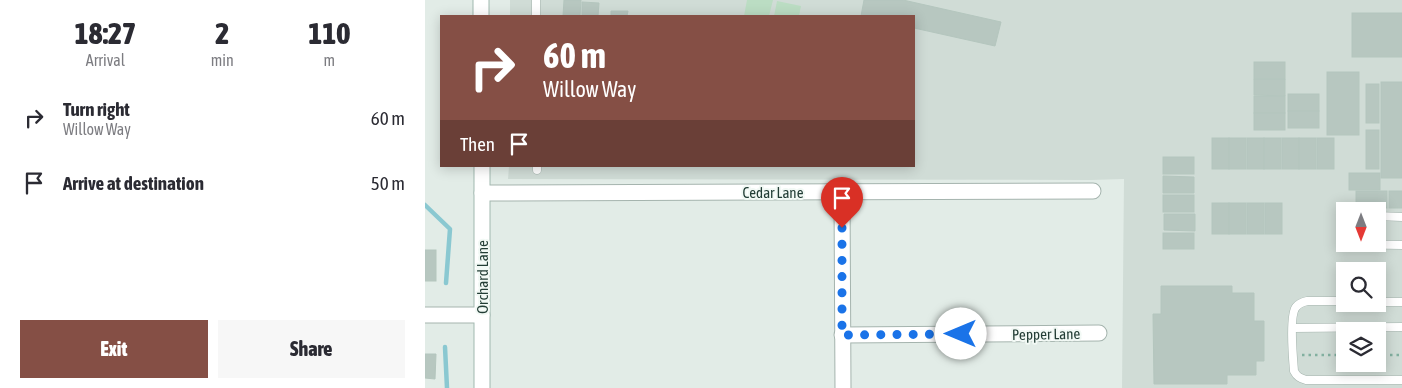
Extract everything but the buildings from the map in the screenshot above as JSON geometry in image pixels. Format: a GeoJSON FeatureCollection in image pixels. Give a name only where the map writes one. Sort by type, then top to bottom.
{"type":"FeatureCollection","features":[{"type":"Feature","properties":{"kind":"street"},"geometry":{"type":"LineString","coordinates":[[481,0],[481,15]]}},
{"type":"Feature","properties":{"kind":"street","name":"Orchard Lane"},"geometry":{"type":"LineString","coordinates":[[482,388],[483,167]]}},
{"type":"Feature","properties":{"kind":"street","name":"Cedar Lane"},"geometry":{"type":"LineString","coordinates":[[483,193],[1093,191]]}},
{"type":"Feature","properties":{"kind":"street"},"geometry":{"type":"LineString","coordinates":[[842,192],[843,388]]}},
{"type":"Feature","properties":{"kind":"street"},"geometry":{"type":"LineString","coordinates":[[425,316],[482,315]]}},
{"type":"Feature","properties":{"kind":"street","name":"Pepper Lane"},"geometry":{"type":"LineString","coordinates":[[842,335],[1099,333]]}},
{"type":"Feature","properties":{"kind":"lane"},"geometry":{"type":"LineString","coordinates":[[536,0],[536,15]]}},
{"type":"Feature","properties":{"kind":"lane"},"geometry":{"type":"LineString","coordinates":[[1386,216],[1402,217]]}},
{"type":"Feature","properties":{"kind":"lane"},"geometry":{"type":"LineString","coordinates":[[1386,245],[1402,245]]}},
{"type":"Feature","properties":{"kind":"lane"},"geometry":{"type":"LineString","coordinates":[[1336,301],[1307,301],[1297,306],[1294,311],[1293,355],[1296,376],[1306,380],[1402,380]]}},
{"type":"Feature","properties":{"kind":"lane"},"geometry":{"type":"LineString","coordinates":[[1386,302],[1402,302]]}},
{"type":"Feature","properties":{"kind":"lane"},"geometry":{"type":"LineString","coordinates":[[1293,328],[1402,327]]}},
{"type":"Feature","properties":{"kind":"path"},"geometry":{"type":"LineString","coordinates":[[1293,355],[1336,355]]}},
{"type":"Feature","properties":{"kind":"path"},"geometry":{"type":"LineString","coordinates":[[1386,355],[1402,355]]}},
{"type":"Feature","properties":{"kind":"shaded area"},"geometry":{"type":"Polygon","coordinates":[[[510,0],[1402,0],[1402,388],[1122,388],[1124,179],[508,179],[509,167],[915,167],[915,15],[510,15],[510,0]]]}},
{"type":"Feature","properties":{"kind":"green space"},"geometry":{"type":"Polygon","coordinates":[[[747,0],[773,0],[769,15],[744,15],[747,0]]]}},
{"type":"Feature","properties":{"kind":"green space"},"geometry":{"type":"Polygon","coordinates":[[[777,1],[801,6],[799,15],[774,15],[777,1]]]}},
{"type":"Feature","properties":{"kind":"waterway"},"geometry":{"type":"LineString","coordinates":[[425,205],[450,229],[446,283]]}},
{"type":"Feature","properties":{"kind":"waterway"},"geometry":{"type":"LineString","coordinates":[[445,347],[447,388]]}},
{"type":"Feature","properties":{"kind":"route"},"geometry":{"type":"LineString","coordinates":[[842,228],[842,335],[961,334]]}}]}
